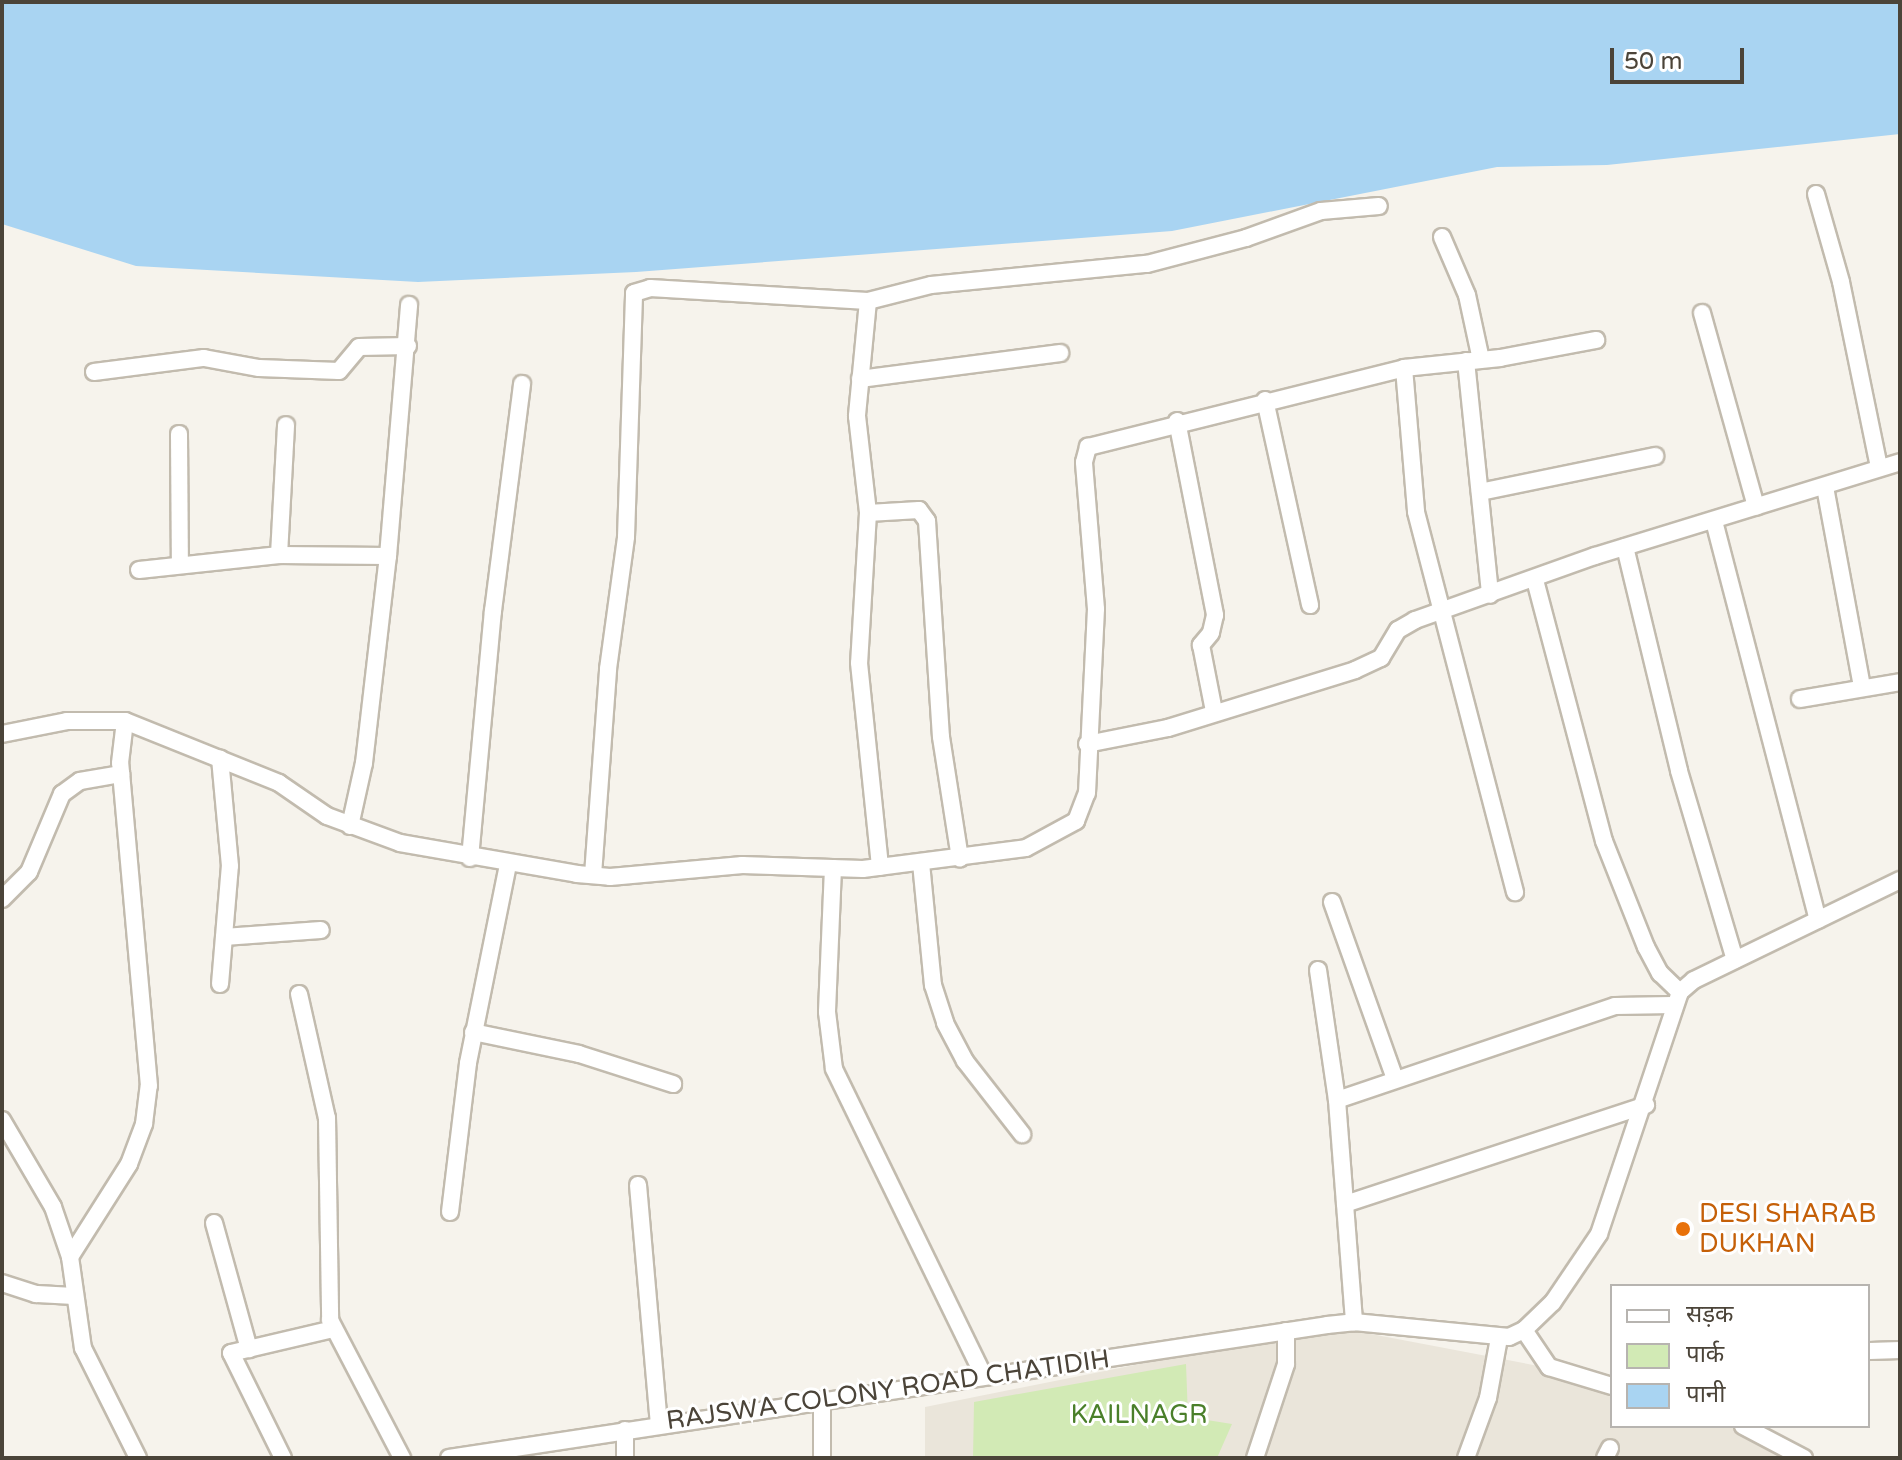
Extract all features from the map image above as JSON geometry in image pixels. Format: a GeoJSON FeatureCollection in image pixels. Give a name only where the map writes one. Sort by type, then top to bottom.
{"type":"FeatureCollection","features":[{"type":"Feature","properties":{"kind":"street"},"geometry":{"type":"LineString","coordinates":[[1816,194],[1841,282],[1879,467]]}},
{"type":"Feature","properties":{"kind":"street"},"geometry":{"type":"LineString","coordinates":[[593,875],[607,681],[626,537],[634,293],[650,288],[868,301],[931,285],[1147,264],[1246,238],[1321,211],[1379,206]]}},
{"type":"Feature","properties":{"kind":"street"},"geometry":{"type":"LineString","coordinates":[[1442,237],[1467,295],[1490,595]]}},
{"type":"Feature","properties":{"kind":"street"},"geometry":{"type":"LineString","coordinates":[[868,301],[857,416],[868,513],[859,663],[880,867]]}},
{"type":"Feature","properties":{"kind":"street"},"geometry":{"type":"LineString","coordinates":[[350,826],[364,763],[388,556],[408,346],[409,305]]}},
{"type":"Feature","properties":{"kind":"street"},"geometry":{"type":"LineString","coordinates":[[1702,313],[1756,507]]}},
{"type":"Feature","properties":{"kind":"street"},"geometry":{"type":"LineString","coordinates":[[2,734],[67,721],[125,721],[279,783],[350,826],[470,858],[593,875],[712,865],[880,867],[1026,848],[1076,821],[1087,793],[1096,609],[1085,453],[1098,442],[1404,368],[1596,340]]}},
{"type":"Feature","properties":{"kind":"street"},"geometry":{"type":"LineString","coordinates":[[94,372],[204,358],[259,368],[339,371],[359,347],[408,346]]}},
{"type":"Feature","properties":{"kind":"street"},"geometry":{"type":"LineString","coordinates":[[860,379],[1060,353]]}},
{"type":"Feature","properties":{"kind":"street"},"geometry":{"type":"LineString","coordinates":[[1404,368],[1416,512],[1515,892]]}},
{"type":"Feature","properties":{"kind":"street"},"geometry":{"type":"LineString","coordinates":[[470,858],[493,611],[522,384]]}},
{"type":"Feature","properties":{"kind":"street"},"geometry":{"type":"LineString","coordinates":[[1265,400],[1310,605]]}},
{"type":"Feature","properties":{"kind":"street"},"geometry":{"type":"LineString","coordinates":[[1177,421],[1215,615],[1211,633],[1201,645],[1214,711]]}},
{"type":"Feature","properties":{"kind":"street"},"geometry":{"type":"LineString","coordinates":[[279,555],[286,425]]}},
{"type":"Feature","properties":{"kind":"street"},"geometry":{"type":"LineString","coordinates":[[179,434],[180,565]]}},
{"type":"Feature","properties":{"kind":"street"},"geometry":{"type":"LineString","coordinates":[[1480,492],[1655,456]]}},
{"type":"Feature","properties":{"kind":"street"},"geometry":{"type":"LineString","coordinates":[[1087,744],[1168,728],[1214,711],[1370,665],[1405,624],[1625,547],[1900,462]]}},
{"type":"Feature","properties":{"kind":"street"},"geometry":{"type":"LineString","coordinates":[[1825,487],[1862,687]]}},
{"type":"Feature","properties":{"kind":"street"},"geometry":{"type":"LineString","coordinates":[[868,513],[919,510],[927,521],[941,737],[960,859]]}},
{"type":"Feature","properties":{"kind":"street"},"geometry":{"type":"LineString","coordinates":[[1714,521],[1818,920]]}},
{"type":"Feature","properties":{"kind":"street"},"geometry":{"type":"LineString","coordinates":[[1625,547],[1679,771],[1735,960]]}},
{"type":"Feature","properties":{"kind":"street"},"geometry":{"type":"LineString","coordinates":[[139,570],[279,555],[388,556]]}},
{"type":"Feature","properties":{"kind":"street"},"geometry":{"type":"LineString","coordinates":[[1535,580],[1604,841],[1646,947],[1677,998]]}},
{"type":"Feature","properties":{"kind":"street"},"geometry":{"type":"LineString","coordinates":[[1800,699],[1900,682]]}},
{"type":"Feature","properties":{"kind":"street"},"geometry":{"type":"LineString","coordinates":[[70,1257],[129,1164],[144,1124],[149,1086],[121,774],[125,721]]}},
{"type":"Feature","properties":{"kind":"street"},"geometry":{"type":"LineString","coordinates":[[220,758],[230,866],[220,984]]}},
{"type":"Feature","properties":{"kind":"street"},"geometry":{"type":"LineString","coordinates":[[2,899],[29,872],[62,794],[80,781],[121,774]]}},
{"type":"Feature","properties":{"kind":"street"},"geometry":{"type":"LineString","coordinates":[[921,863],[933,985],[945,1023],[965,1061],[1022,1134]]}},
{"type":"Feature","properties":{"kind":"street"},"geometry":{"type":"LineString","coordinates":[[450,1212],[473,1032],[508,865]]}},
{"type":"Feature","properties":{"kind":"street"},"geometry":{"type":"LineString","coordinates":[[833,868],[827,1012],[834,1069],[984,1376]]}},
{"type":"Feature","properties":{"kind":"street"},"geometry":{"type":"LineString","coordinates":[[1337,1100],[1615,1006],[1677,998],[1735,960],[1900,880]]}},
{"type":"Feature","properties":{"kind":"street"},"geometry":{"type":"LineString","coordinates":[[1332,902],[1395,1079]]}},
{"type":"Feature","properties":{"kind":"street"},"geometry":{"type":"LineString","coordinates":[[224,937],[321,930]]}},
{"type":"Feature","properties":{"kind":"street"},"geometry":{"type":"LineString","coordinates":[[1318,970],[1337,1100],[1354,1322]]}},
{"type":"Feature","properties":{"kind":"street"},"geometry":{"type":"LineString","coordinates":[[299,994],[327,1118],[326,1274],[333,1329],[402,1458]]}},
{"type":"Feature","properties":{"kind":"street"},"geometry":{"type":"LineString","coordinates":[[1466,1458],[1488,1398],[1499,1338],[1524,1330],[1553,1302],[1599,1234],[1646,1105],[1677,998]]}},
{"type":"Feature","properties":{"kind":"street"},"geometry":{"type":"LineString","coordinates":[[473,1032],[579,1054],[673,1084]]}},
{"type":"Feature","properties":{"kind":"street"},"geometry":{"type":"LineString","coordinates":[[1345,1204],[1646,1105]]}},
{"type":"Feature","properties":{"kind":"street"},"geometry":{"type":"LineString","coordinates":[[2,1120],[53,1207],[70,1257],[83,1348],[138,1458]]}},
{"type":"Feature","properties":{"kind":"street"},"geometry":{"type":"LineString","coordinates":[[638,1185],[659,1424]]}},
{"type":"Feature","properties":{"kind":"street"},"geometry":{"type":"LineString","coordinates":[[214,1223],[249,1349]]}},
{"type":"Feature","properties":{"kind":"street"},"geometry":{"type":"LineString","coordinates":[[2,1283],[36,1294],[75,1296]]}},
{"type":"Feature","properties":{"kind":"street","name":"RAJSWA COLONY ROAD CHATIDIH"},"geometry":{"type":"LineString","coordinates":[[451,1458],[1327,1325],[1354,1322],[1499,1338]]}},
{"type":"Feature","properties":{"kind":"street"},"geometry":{"type":"LineString","coordinates":[[283,1458],[231,1361],[231,1353],[333,1329]]}},
{"type":"Feature","properties":{"kind":"street"},"geometry":{"type":"LineString","coordinates":[[1524,1330],[1549,1367],[1610,1385]]}},
{"type":"Feature","properties":{"kind":"street"},"geometry":{"type":"LineString","coordinates":[[1255,1458],[1286,1364],[1286,1331]]}},
{"type":"Feature","properties":{"kind":"street"},"geometry":{"type":"LineString","coordinates":[[1870,1351],[1900,1350]]}},
{"type":"Feature","properties":{"kind":"street"},"geometry":{"type":"LineString","coordinates":[[822,1400],[822,1458]]}},
{"type":"Feature","properties":{"kind":"street"},"geometry":{"type":"LineString","coordinates":[[1747,1428],[1804,1458]]}},
{"type":"Feature","properties":{"kind":"street"},"geometry":{"type":"LineString","coordinates":[[625,1430],[625,1458]]}},
{"type":"Feature","properties":{"kind":"shaded area"},"geometry":{"type":"Polygon","coordinates":[[[1329,1326],[1610,1380],[1610,1428],[1739,1428],[1817,1458],[925,1458],[925,1407],[1329,1326]]]}},
{"type":"Feature","properties":{"kind":"green space","name":"KAILNAGR"},"geometry":{"type":"Polygon","coordinates":[[[1186,1364],[1188,1417],[1232,1424],[1217,1458],[973,1458],[974,1402],[1186,1364]]]}},
{"type":"Feature","properties":{"kind":"water"},"geometry":{"type":"Polygon","coordinates":[[[2,2],[1900,2],[1900,134],[1607,165],[1497,167],[1172,231],[636,272],[418,282],[136,266],[2,224],[2,2]]]}},
{"type":"Feature","properties":{"kind":"place","name":"DESI SHARAB DUKHAN"},"geometry":{"type":"Point","coordinates":[1683,1229]}}]}
